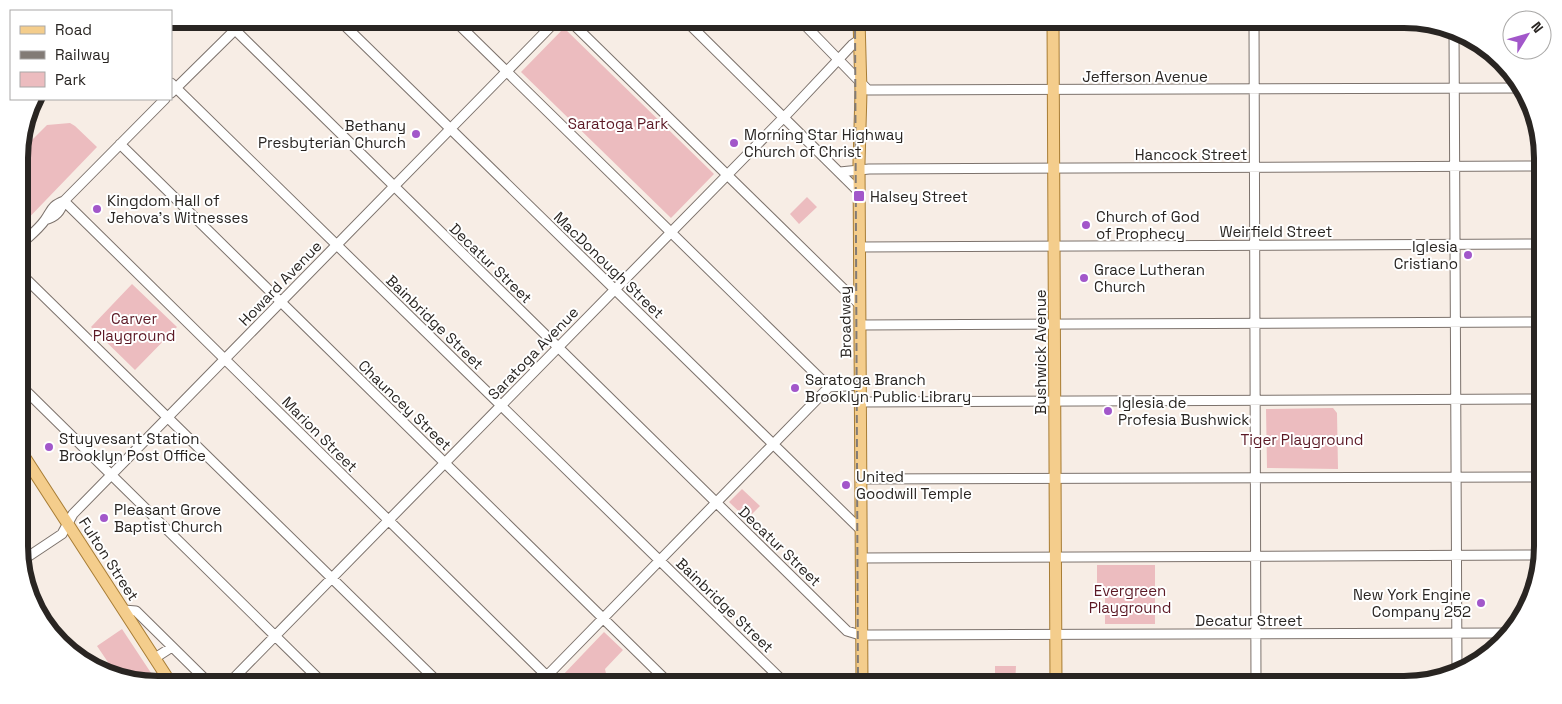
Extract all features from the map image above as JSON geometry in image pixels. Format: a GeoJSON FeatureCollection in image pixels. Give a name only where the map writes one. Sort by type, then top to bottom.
{"type":"FeatureCollection","features":[{"type":"Feature","properties":{"kind":"main road","name":"Broadway"},"geometry":{"type":"LineString","coordinates":[[859,28],[862,676]]}},
{"type":"Feature","properties":{"kind":"main road","name":"Bushwick Avenue"},"geometry":{"type":"LineString","coordinates":[[1053,28],[1056,676]]}},
{"type":"Feature","properties":{"kind":"main road","name":"Fulton Street"},"geometry":{"type":"LineString","coordinates":[[28,462],[166,676]]}},
{"type":"Feature","properties":{"kind":"street","name":"MacDonough Street"},"geometry":{"type":"LineString","coordinates":[[347,28],[861,530]]}},
{"type":"Feature","properties":{"kind":"street"},"geometry":{"type":"LineString","coordinates":[[462,28],[829,387]]}},
{"type":"Feature","properties":{"kind":"street","name":"Howard Avenue"},"geometry":{"type":"LineString","coordinates":[[29,556],[62,534],[73,514],[549,28]]}},
{"type":"Feature","properties":{"kind":"street"},"geometry":{"type":"LineString","coordinates":[[577,28],[860,305]]}},
{"type":"Feature","properties":{"kind":"street"},"geometry":{"type":"LineString","coordinates":[[693,28],[859,192]]}},
{"type":"Feature","properties":{"kind":"street"},"geometry":{"type":"LineString","coordinates":[[807,28],[860,83]]}},
{"type":"Feature","properties":{"kind":"street"},"geometry":{"type":"LineString","coordinates":[[1254,28],[1256,676]]}},
{"type":"Feature","properties":{"kind":"street"},"geometry":{"type":"LineString","coordinates":[[173,88],[235,30]]}},
{"type":"Feature","properties":{"kind":"street","name":"Decatur Street"},"geometry":{"type":"LineString","coordinates":[[235,30],[847,631],[860,635],[1501,633]]}},
{"type":"Feature","properties":{"kind":"street"},"geometry":{"type":"LineString","coordinates":[[1454,37],[1457,666]]}},
{"type":"Feature","properties":{"kind":"street","name":"Saratoga Avenue"},"geometry":{"type":"LineString","coordinates":[[236,676],[859,40]]}},
{"type":"Feature","properties":{"kind":"street","name":"Jefferson Avenue"},"geometry":{"type":"LineString","coordinates":[[860,83],[868,90],[1514,88]]}},
{"type":"Feature","properties":{"kind":"street","name":"Bainbridge Street"},"geometry":{"type":"LineString","coordinates":[[173,88],[337,244],[778,676]]}},
{"type":"Feature","properties":{"kind":"street"},"geometry":{"type":"LineString","coordinates":[[28,237],[45,220],[49,211],[55,205],[64,201],[164,100]]}},
{"type":"Feature","properties":{"kind":"street","name":"Chauncey Street"},"geometry":{"type":"LineString","coordinates":[[120,144],[662,676]]}},
{"type":"Feature","properties":{"kind":"street","name":"Hancock Street"},"geometry":{"type":"LineString","coordinates":[[840,172],[859,170],[1054,168],[1534,166]]}},
{"type":"Feature","properties":{"kind":"street","name":"Marion Street"},"geometry":{"type":"LineString","coordinates":[[64,201],[547,676]]}},
{"type":"Feature","properties":{"kind":"street","name":"Weirfield Street"},"geometry":{"type":"LineString","coordinates":[[860,247],[1534,244]]}},
{"type":"Feature","properties":{"kind":"street"},"geometry":{"type":"LineString","coordinates":[[28,281],[432,676]]}},
{"type":"Feature","properties":{"kind":"street"},"geometry":{"type":"LineString","coordinates":[[860,325],[1534,322]]}},
{"type":"Feature","properties":{"kind":"street"},"geometry":{"type":"LineString","coordinates":[[547,676],[717,504],[829,387],[861,386]]}},
{"type":"Feature","properties":{"kind":"street"},"geometry":{"type":"LineString","coordinates":[[28,393],[316,676]]}},
{"type":"Feature","properties":{"kind":"street"},"geometry":{"type":"LineString","coordinates":[[861,402],[1534,399]]}},
{"type":"Feature","properties":{"kind":"street"},"geometry":{"type":"LineString","coordinates":[[861,479],[1534,477]]}},
{"type":"Feature","properties":{"kind":"street"},"geometry":{"type":"LineString","coordinates":[[861,558],[1534,555]]}},
{"type":"Feature","properties":{"kind":"street"},"geometry":{"type":"LineString","coordinates":[[124,610],[136,611],[202,676]]}},
{"type":"Feature","properties":{"kind":"street"},"geometry":{"type":"LineString","coordinates":[[155,658],[172,647]]}},
{"type":"Feature","properties":{"kind":"green space","name":"Saratoga Park"},"geometry":{"type":"Polygon","coordinates":[[[564,28],[714,174],[671,218],[521,72],[564,28]]]}},
{"type":"Feature","properties":{"kind":"green space"},"geometry":{"type":"Polygon","coordinates":[[[70,123],[97,147],[28,219],[29,143],[47,125],[70,123]]]}},
{"type":"Feature","properties":{"kind":"green space"},"geometry":{"type":"Polygon","coordinates":[[[807,197],[817,207],[799,224],[790,214],[807,197]]]}},
{"type":"Feature","properties":{"kind":"green space","name":"Carver Playground"},"geometry":{"type":"Polygon","coordinates":[[[132,284],[177,327],[135,370],[91,327],[132,284]]]}},
{"type":"Feature","properties":{"kind":"green space","name":"Tiger Playground"},"geometry":{"type":"Polygon","coordinates":[[[1333,408],[1337,413],[1338,469],[1267,468],[1266,409],[1333,408]]]}},
{"type":"Feature","properties":{"kind":"green space"},"geometry":{"type":"Polygon","coordinates":[[[742,489],[760,506],[747,519],[729,502],[742,489]]]}},
{"type":"Feature","properties":{"kind":"green space","name":"Evergreen Playground"},"geometry":{"type":"Polygon","coordinates":[[[1097,565],[1155,565],[1155,624],[1105,624],[1105,595],[1097,595],[1097,565]]]}},
{"type":"Feature","properties":{"kind":"green space"},"geometry":{"type":"Polygon","coordinates":[[[122,629],[153,676],[132,674],[112,668],[97,646],[122,629]]]}},
{"type":"Feature","properties":{"kind":"green space"},"geometry":{"type":"Polygon","coordinates":[[[604,632],[623,650],[605,669],[607,676],[562,676],[604,632]]]}},
{"type":"Feature","properties":{"kind":"green space"},"geometry":{"type":"Polygon","coordinates":[[[995,666],[1016,666],[1015,676],[995,676],[995,666]]]}},
{"type":"Feature","properties":{"kind":"railway"},"geometry":{"type":"LineString","coordinates":[[855,28],[858,676]]}},
{"type":"Feature","properties":{"kind":"place","name":"Bethany Presbyterian Church"},"geometry":{"type":"Point","coordinates":[416,134]}},
{"type":"Feature","properties":{"kind":"place","name":"Morning Star Highway Church of Christ"},"geometry":{"type":"Point","coordinates":[734,143]}},
{"type":"Feature","properties":{"kind":"place","name":"Halsey Street"},"geometry":{"type":"Point","coordinates":[859,196]}},
{"type":"Feature","properties":{"kind":"place","name":"Kingdom Hall of Jehova's Witnesses"},"geometry":{"type":"Point","coordinates":[97,209]}},
{"type":"Feature","properties":{"kind":"place","name":"Church of God of Prophecy"},"geometry":{"type":"Point","coordinates":[1086,225]}},
{"type":"Feature","properties":{"kind":"place","name":"Iglesia Cristiano"},"geometry":{"type":"Point","coordinates":[1468,255]}},
{"type":"Feature","properties":{"kind":"place","name":"Grace Lutheran Church"},"geometry":{"type":"Point","coordinates":[1084,278]}},
{"type":"Feature","properties":{"kind":"place","name":"Saratoga Branch Brooklyn Public Library"},"geometry":{"type":"Point","coordinates":[795,388]}},
{"type":"Feature","properties":{"kind":"place","name":"Iglesia de Profesia Bushwick"},"geometry":{"type":"Point","coordinates":[1108,411]}},
{"type":"Feature","properties":{"kind":"place","name":"Stuyvesant Station Brooklyn Post Office"},"geometry":{"type":"Point","coordinates":[49,447]}},
{"type":"Feature","properties":{"kind":"place","name":"United Goodwill Temple"},"geometry":{"type":"Point","coordinates":[846,485]}},
{"type":"Feature","properties":{"kind":"place","name":"Pleasant Grove Baptist Church"},"geometry":{"type":"Point","coordinates":[104,518]}},
{"type":"Feature","properties":{"kind":"place","name":"New York Engine Company 252"},"geometry":{"type":"Point","coordinates":[1481,603]}}]}
